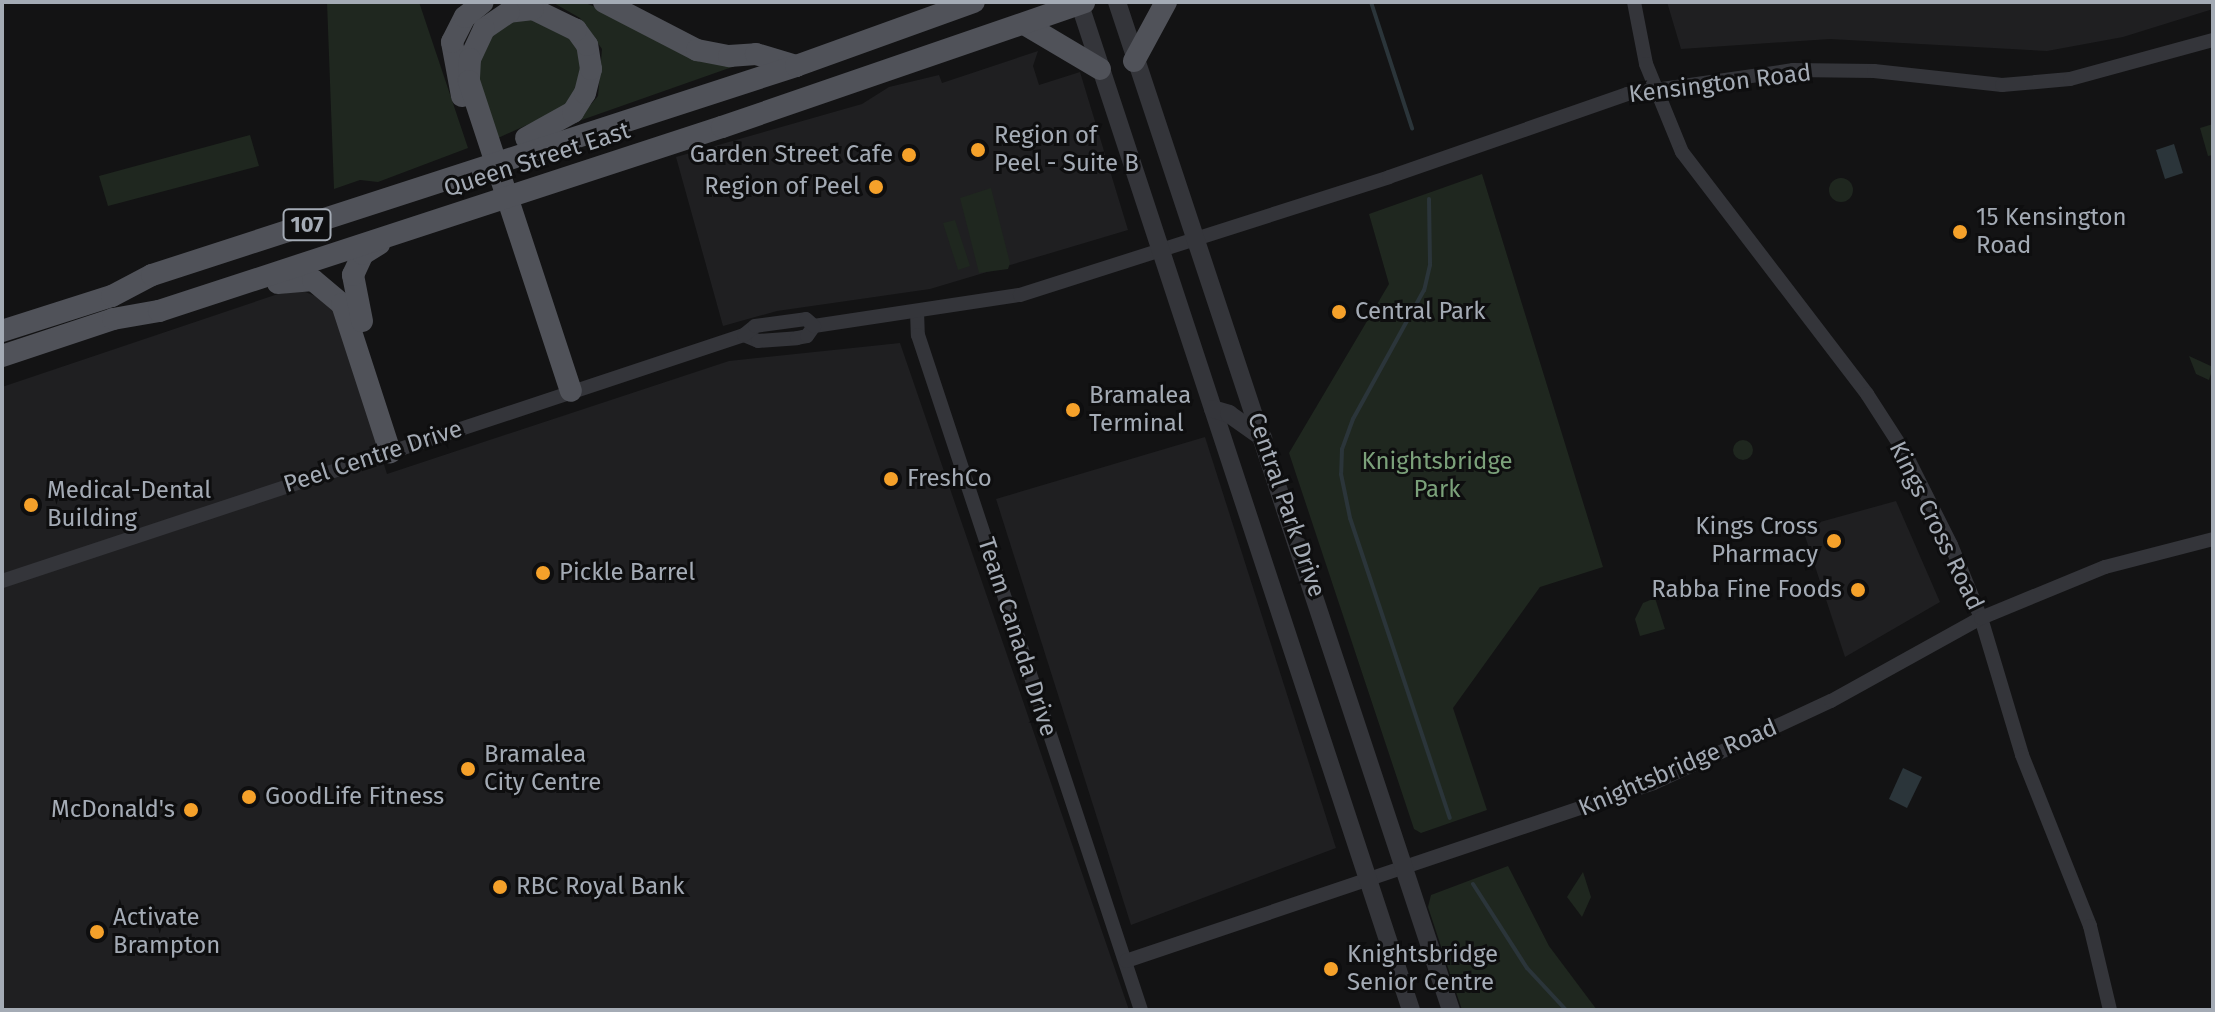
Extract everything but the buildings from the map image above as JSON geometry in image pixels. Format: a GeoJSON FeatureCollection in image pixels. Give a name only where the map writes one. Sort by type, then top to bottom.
{"type":"FeatureCollection","features":[{"type":"Feature","properties":{"kind":"main road"},"geometry":{"type":"LineString","coordinates":[[483,2],[465,17],[452,42],[454,70],[565,393]]}},
{"type":"Feature","properties":{"kind":"main road"},"geometry":{"type":"LineString","coordinates":[[604,2],[697,50],[729,56],[756,54],[796,66]]}},
{"type":"Feature","properties":{"kind":"main road","name":"Queen Street East"},"geometry":{"type":"LineString","coordinates":[[2,331],[112,296],[152,275],[796,66],[974,2]]}},
{"type":"Feature","properties":{"kind":"main road"},"geometry":{"type":"LineString","coordinates":[[1134,61],[1166,2]]}},
{"type":"Feature","properties":{"kind":"main road","name":"Queen Street East"},"geometry":{"type":"LineString","coordinates":[[2,356],[113,319],[159,311],[1026,25],[1081,3]]}},
{"type":"Feature","properties":{"kind":"main road"},"geometry":{"type":"LineString","coordinates":[[516,155],[525,139],[573,112],[585,93],[591,69],[587,45],[576,30],[533,9],[509,12],[484,29],[470,59],[469,81],[565,393]]}},
{"type":"Feature","properties":{"kind":"main road"},"geometry":{"type":"LineString","coordinates":[[1026,25],[1100,69]]}},
{"type":"Feature","properties":{"kind":"main road"},"geometry":{"type":"LineString","coordinates":[[397,450],[356,306],[353,275],[372,246],[438,219]]}},
{"type":"Feature","properties":{"kind":"main road"},"geometry":{"type":"LineString","coordinates":[[159,311],[186,314],[296,278],[326,287],[342,304],[397,450]]}},
{"type":"Feature","properties":{"kind":"street","name":"Central Park Drive"},"geometry":{"type":"LineString","coordinates":[[1117,2],[1134,61],[1197,239],[1451,1010]]}},
{"type":"Feature","properties":{"kind":"street","name":"Kings Cross Road"},"geometry":{"type":"LineString","coordinates":[[1634,2],[1654,88],[1682,152],[1702,184],[1805,308],[1905,453],[1981,618],[2022,755],[2090,926],[2110,1010]]}},
{"type":"Feature","properties":{"kind":"street","name":"Central Park Drive"},"geometry":{"type":"LineString","coordinates":[[1081,3],[1100,69],[1372,880],[1411,1010]]}},
{"type":"Feature","properties":{"kind":"street","name":"Kensington Road"},"geometry":{"type":"LineString","coordinates":[[1162,250],[1654,88],[1793,70],[1874,71],[2002,85],[2061,80],[2213,40]]}},
{"type":"Feature","properties":{"kind":"street","name":"Peel Centre Drive"},"geometry":{"type":"LineString","coordinates":[[2,581],[744,335],[755,326],[806,319],[814,326],[1020,295],[1162,250]]}},
{"type":"Feature","properties":{"kind":"street","name":"Team Canada Drive"},"geometry":{"type":"LineString","coordinates":[[917,311],[918,335],[1126,961]]}},
{"type":"Feature","properties":{"kind":"street"},"geometry":{"type":"LineString","coordinates":[[1213,409],[1229,414],[1263,438]]}},
{"type":"Feature","properties":{"kind":"street","name":"Knightsbridge Road"},"geometry":{"type":"LineString","coordinates":[[1126,961],[1654,783],[1831,701],[1981,618],[2105,567],[2213,539]]}},
{"type":"Feature","properties":{"kind":"street"},"geometry":{"type":"LineString","coordinates":[[1126,961],[1141,1010]]}},
{"type":"Feature","properties":{"kind":"shaded area"},"geometry":{"type":"Polygon","coordinates":[[[1667,2],[2213,2],[2213,9],[2123,37],[2047,51],[1830,39],[1681,49],[1667,2]]]}},
{"type":"Feature","properties":{"kind":"shaded area"},"geometry":{"type":"Polygon","coordinates":[[[1038,51],[1033,66],[1039,85],[1080,72],[1128,230],[930,289],[777,311],[723,326],[676,157],[862,104],[889,87],[939,75],[942,83],[1038,51]]]}},
{"type":"Feature","properties":{"kind":"shaded area"},"geometry":{"type":"Polygon","coordinates":[[[2174,144],[2183,173],[2165,179],[2156,150],[2174,144]]]}},
{"type":"Feature","properties":{"kind":"shaded area"},"geometry":{"type":"Polygon","coordinates":[[[303,291],[332,303],[387,474],[729,361],[900,343],[1129,1010],[2,1010],[2,387],[278,294],[303,291]]]}},
{"type":"Feature","properties":{"kind":"shaded area"},"geometry":{"type":"Polygon","coordinates":[[[1205,437],[1336,848],[1131,925],[996,499],[1205,437]]]}},
{"type":"Feature","properties":{"kind":"shaded area"},"geometry":{"type":"Polygon","coordinates":[[[1896,501],[1940,602],[1845,657],[1802,527],[1896,501]]]}},
{"type":"Feature","properties":{"kind":"shaded area"},"geometry":{"type":"Polygon","coordinates":[[[1903,768],[1922,777],[1907,808],[1889,799],[1903,768]]]}},
{"type":"Feature","properties":{"kind":"green space"},"geometry":{"type":"Polygon","coordinates":[[[327,2],[419,2],[468,148],[378,182],[360,180],[334,189],[327,2]]]}},
{"type":"Feature","properties":{"kind":"green space"},"geometry":{"type":"Polygon","coordinates":[[[552,2],[583,2],[735,66],[576,122],[598,96],[602,49],[580,18],[552,2]]]}},
{"type":"Feature","properties":{"kind":"green space"},"geometry":{"type":"Polygon","coordinates":[[[524,15],[570,31],[583,55],[583,80],[569,106],[498,138],[477,74],[480,48],[498,24],[524,15]]]}},
{"type":"Feature","properties":{"kind":"green space"},"geometry":{"type":"Polygon","coordinates":[[[2213,124],[2213,155],[2208,156],[2200,128],[2213,124]]]}},
{"type":"Feature","properties":{"kind":"green space"},"geometry":{"type":"Polygon","coordinates":[[[250,135],[259,166],[108,206],[99,176],[250,135]]]}},
{"type":"Feature","properties":{"kind":"green space","name":"Knightsbridge Park"},"geometry":{"type":"Polygon","coordinates":[[[1482,174],[1603,567],[1540,587],[1453,708],[1487,810],[1421,833],[1414,829],[1289,453],[1389,284],[1369,214],[1482,174]]]}},
{"type":"Feature","properties":{"kind":"green space"},"geometry":{"type":"Polygon","coordinates":[[[1841,178],[1850,181],[1853,190],[1850,199],[1841,202],[1832,199],[1829,190],[1832,181],[1841,178]]]}},
{"type":"Feature","properties":{"kind":"green space"},"geometry":{"type":"Polygon","coordinates":[[[991,188],[1010,263],[1008,269],[979,273],[960,198],[991,188]]]}},
{"type":"Feature","properties":{"kind":"green space"},"geometry":{"type":"Polygon","coordinates":[[[955,220],[970,266],[958,270],[943,223],[955,220]]]}},
{"type":"Feature","properties":{"kind":"green space"},"geometry":{"type":"Polygon","coordinates":[[[2189,356],[2213,367],[2209,380],[2196,374],[2189,356]]]}},
{"type":"Feature","properties":{"kind":"green space"},"geometry":{"type":"Polygon","coordinates":[[[1739,440],[1747,440],[1753,450],[1747,460],[1739,460],[1733,454],[1733,446],[1739,440]]]}},
{"type":"Feature","properties":{"kind":"green space"},"geometry":{"type":"Polygon","coordinates":[[[1655,598],[1665,629],[1640,636],[1635,619],[1643,603],[1655,598]]]}},
{"type":"Feature","properties":{"kind":"green space"},"geometry":{"type":"Polygon","coordinates":[[[1508,866],[1549,946],[1597,1010],[1462,1010],[1428,907],[1431,895],[1508,866]]]}},
{"type":"Feature","properties":{"kind":"green space"},"geometry":{"type":"Polygon","coordinates":[[[1583,872],[1591,897],[1582,917],[1567,897],[1583,872]]]}},
{"type":"Feature","properties":{"kind":"waterway"},"geometry":{"type":"LineString","coordinates":[[1371,2],[1412,128]]}},
{"type":"Feature","properties":{"kind":"waterway"},"geometry":{"type":"LineString","coordinates":[[1429,199],[1430,265],[1424,290],[1353,419],[1342,449],[1341,474],[1350,518],[1450,818]]}},
{"type":"Feature","properties":{"kind":"waterway"},"geometry":{"type":"LineString","coordinates":[[1473,884],[1527,968],[1566,1010]]}},
{"type":"Feature","properties":{"kind":"place","name":"Region of Peel - Suite B"},"geometry":{"type":"Point","coordinates":[978,150]}},
{"type":"Feature","properties":{"kind":"place","name":"Garden Street Cafe"},"geometry":{"type":"Point","coordinates":[909,155]}},
{"type":"Feature","properties":{"kind":"place","name":"Region of Peel"},"geometry":{"type":"Point","coordinates":[876,187]}},
{"type":"Feature","properties":{"kind":"place","name":"15 Kensington Road"},"geometry":{"type":"Point","coordinates":[1960,232]}},
{"type":"Feature","properties":{"kind":"place","name":"Central Park"},"geometry":{"type":"Point","coordinates":[1339,312]}},
{"type":"Feature","properties":{"kind":"place","name":"Bramalea Terminal"},"geometry":{"type":"Point","coordinates":[1073,410]}},
{"type":"Feature","properties":{"kind":"place","name":"FreshCo"},"geometry":{"type":"Point","coordinates":[891,479]}},
{"type":"Feature","properties":{"kind":"place","name":"Medical-Dental Building"},"geometry":{"type":"Point","coordinates":[31,505]}},
{"type":"Feature","properties":{"kind":"place","name":"Kings Cross Pharmacy"},"geometry":{"type":"Point","coordinates":[1834,541]}},
{"type":"Feature","properties":{"kind":"place","name":"Pickle Barrel"},"geometry":{"type":"Point","coordinates":[543,573]}},
{"type":"Feature","properties":{"kind":"place","name":"Rabba Fine Foods"},"geometry":{"type":"Point","coordinates":[1858,590]}},
{"type":"Feature","properties":{"kind":"place","name":"Bramalea City Centre"},"geometry":{"type":"Point","coordinates":[468,769]}},
{"type":"Feature","properties":{"kind":"place","name":"GoodLife Fitness"},"geometry":{"type":"Point","coordinates":[249,797]}},
{"type":"Feature","properties":{"kind":"place","name":"McDonald's"},"geometry":{"type":"Point","coordinates":[191,810]}},
{"type":"Feature","properties":{"kind":"place","name":"RBC Royal Bank"},"geometry":{"type":"Point","coordinates":[500,887]}},
{"type":"Feature","properties":{"kind":"place","name":"Activate Brampton"},"geometry":{"type":"Point","coordinates":[97,932]}},
{"type":"Feature","properties":{"kind":"place","name":"Knightsbridge Senior Centre"},"geometry":{"type":"Point","coordinates":[1331,969]}}]}
